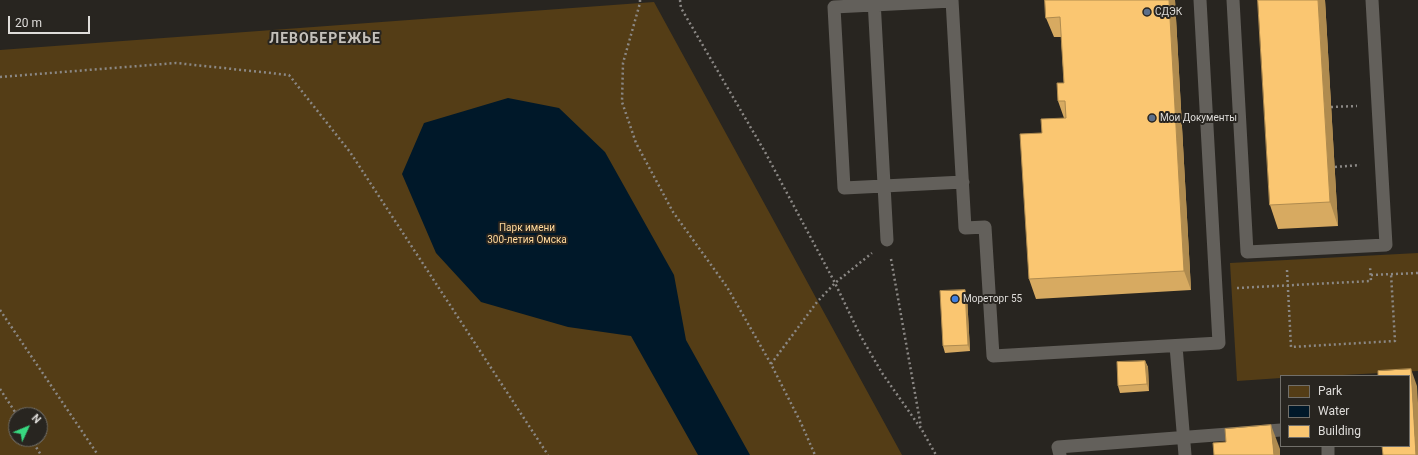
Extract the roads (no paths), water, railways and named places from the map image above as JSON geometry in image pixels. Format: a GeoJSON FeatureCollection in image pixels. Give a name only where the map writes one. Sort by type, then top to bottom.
{"type":"FeatureCollection","features":[{"type":"Feature","properties":{"kind":"lane"},"geometry":{"type":"LineString","coordinates":[[963,182],[844,188],[834,7],[874,3],[952,0],[963,182],[965,228],[986,227],[993,356],[1219,343],[1200,0]]}},
{"type":"Feature","properties":{"kind":"lane"},"geometry":{"type":"LineString","coordinates":[[1233,0],[1247,252],[1386,244],[1372,0]]}},
{"type":"Feature","properties":{"kind":"lane"},"geometry":{"type":"LineString","coordinates":[[874,3],[887,240]]}},
{"type":"Feature","properties":{"kind":"lane"},"geometry":{"type":"LineString","coordinates":[[1176,346],[1185,455]]}},
{"type":"Feature","properties":{"kind":"lane"},"geometry":{"type":"LineString","coordinates":[[1060,455],[1058,446],[1280,430]]}},
{"type":"Feature","properties":{"kind":"water"},"geometry":{"type":"Polygon","coordinates":[[[508,98],[559,108],[605,152],[674,275],[686,340],[750,455],[698,455],[631,336],[568,327],[481,302],[436,253],[402,174],[424,123],[508,98]]]}},
{"type":"Feature","properties":{"kind":"place","name":"СДЭК"},"geometry":{"type":"Point","coordinates":[1147,12]}},
{"type":"Feature","properties":{"kind":"place","name":"Мои Документы"},"geometry":{"type":"Point","coordinates":[1152,118]}},
{"type":"Feature","properties":{"kind":"place","name":"Мореторг 55"},"geometry":{"type":"Point","coordinates":[955,299]}},
{"type":"Feature","properties":{"kind":"district","name":"ЛЕВОБЕРЕЖЬЕ"},"geometry":{"type":"Point","coordinates":[325,39]}},
{"type":"Feature","properties":{"kind":"park label","name":"Парк имени 300-летия Омска"},"geometry":{"type":"Point","coordinates":[527,234]}}]}
